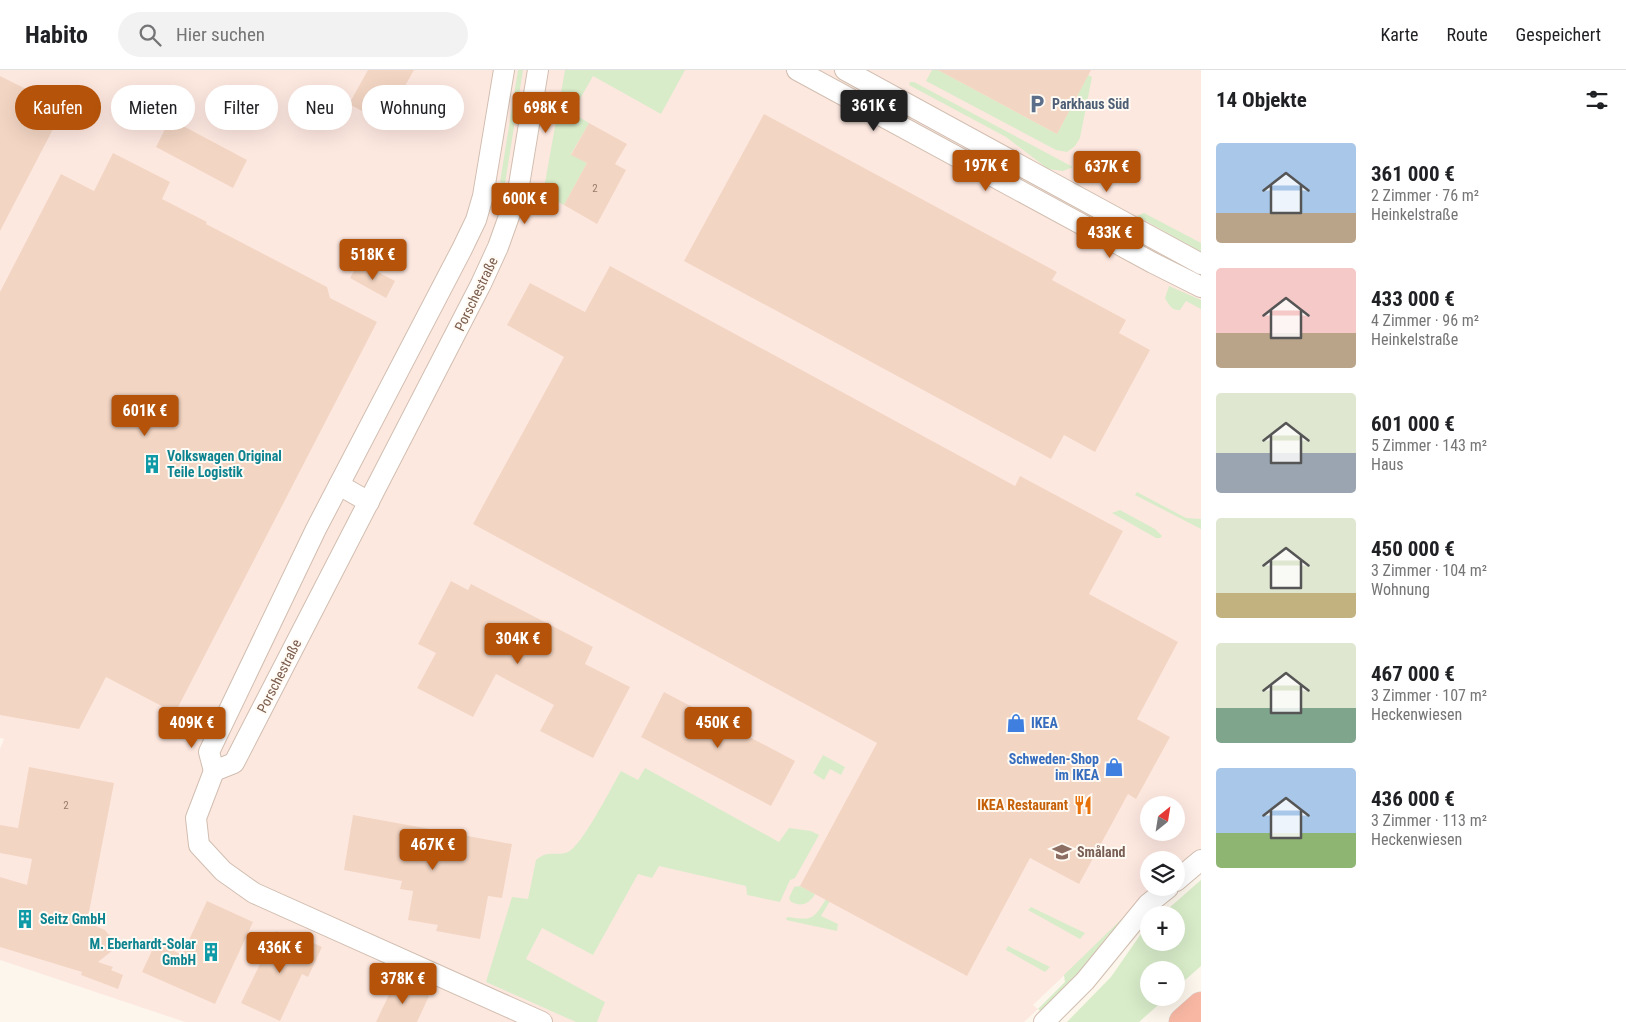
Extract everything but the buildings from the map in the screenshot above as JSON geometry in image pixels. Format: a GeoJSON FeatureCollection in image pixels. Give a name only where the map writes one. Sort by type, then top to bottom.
{"type":"FeatureCollection","features":[{"type":"Feature","properties":{"kind":"highway"},"geometry":{"type":"LineString","coordinates":[[1183,1022],[1201,1006]]}},
{"type":"Feature","properties":{"kind":"street"},"geometry":{"type":"LineString","coordinates":[[504,70],[483,196],[476,220],[316,528],[209,752],[214,771],[196,818],[199,845],[223,871],[254,894],[542,1022]]}},
{"type":"Feature","properties":{"kind":"street","name":"Porschestraße"},"geometry":{"type":"LineString","coordinates":[[214,771],[234,763],[481,284],[498,247],[518,191],[538,70]]}},
{"type":"Feature","properties":{"kind":"street"},"geometry":{"type":"LineString","coordinates":[[797,70],[1166,270],[1201,287]]}},
{"type":"Feature","properties":{"kind":"street"},"geometry":{"type":"LineString","coordinates":[[845,70],[1201,264]]}},
{"type":"Feature","properties":{"kind":"street"},"geometry":{"type":"LineString","coordinates":[[1166,270],[1177,252]]}},
{"type":"Feature","properties":{"kind":"street"},"geometry":{"type":"LineString","coordinates":[[338,485],[369,502]]}},
{"type":"Feature","properties":{"kind":"street"},"geometry":{"type":"LineString","coordinates":[[1185,873],[1201,860]]}},
{"type":"Feature","properties":{"kind":"street"},"geometry":{"type":"LineString","coordinates":[[1044,1022],[1085,981],[1146,901],[1154,896]]}},
{"type":"Feature","properties":{"kind":"shaded area"},"geometry":{"type":"Polygon","coordinates":[[[0,70],[1201,70],[1201,849],[1185,862],[1185,851],[1140,851],[1140,896],[1148,896],[1033,1005],[1038,1009],[1024,1022],[185,1022],[0,960],[0,749],[4,739],[0,738],[0,70]]]}},
{"type":"Feature","properties":{"kind":"green space"},"geometry":{"type":"Polygon","coordinates":[[[518,70],[523,70],[505,184],[500,182],[518,70]]]}},
{"type":"Feature","properties":{"kind":"green space"},"geometry":{"type":"Polygon","coordinates":[[[565,70],[685,70],[661,114],[593,76],[572,113],[589,123],[571,154],[587,163],[564,205],[543,194],[565,70]]]}},
{"type":"Feature","properties":{"kind":"green space"},"geometry":{"type":"Polygon","coordinates":[[[932,70],[938,70],[1057,134],[1088,75],[1092,77],[1080,138],[1075,146],[1067,152],[1056,150],[926,81],[932,70]]]}},
{"type":"Feature","properties":{"kind":"green space"},"geometry":{"type":"Polygon","coordinates":[[[910,82],[914,82],[1073,167],[1063,171],[1048,169],[1006,137],[909,85],[910,82]]]}},
{"type":"Feature","properties":{"kind":"green space"},"geometry":{"type":"Polygon","coordinates":[[[1144,213],[1201,243],[1201,252],[1137,216],[1144,213]]]}},
{"type":"Feature","properties":{"kind":"green space"},"geometry":{"type":"Polygon","coordinates":[[[1169,286],[1201,300],[1201,309],[1186,301],[1180,310],[1173,308],[1165,298],[1169,286]]]}},
{"type":"Feature","properties":{"kind":"green space"},"geometry":{"type":"Polygon","coordinates":[[[1137,492],[1186,518],[1201,519],[1201,529],[1135,495],[1137,492]]]}},
{"type":"Feature","properties":{"kind":"green space"},"geometry":{"type":"Polygon","coordinates":[[[1120,510],[1155,529],[1162,536],[1156,538],[1112,513],[1120,510]]]}},
{"type":"Feature","properties":{"kind":"green space"},"geometry":{"type":"Polygon","coordinates":[[[823,755],[845,767],[841,775],[830,769],[824,780],[813,773],[823,755]]]}},
{"type":"Feature","properties":{"kind":"green space"},"geometry":{"type":"Polygon","coordinates":[[[645,768],[779,842],[789,828],[811,831],[819,835],[795,878],[790,880],[780,902],[747,895],[746,886],[659,866],[652,878],[638,874],[593,955],[542,928],[526,959],[605,1002],[597,1022],[576,1022],[486,982],[512,897],[528,899],[536,860],[548,854],[568,852],[574,847],[589,828],[621,771],[638,780],[645,768]]]}},
{"type":"Feature","properties":{"kind":"green space"},"geometry":{"type":"Polygon","coordinates":[[[1201,880],[1201,966],[1185,980],[1185,961],[1140,961],[1140,1006],[1157,1006],[1139,1022],[1067,1022],[1111,977],[1140,935],[1140,951],[1185,951],[1185,906],[1171,906],[1185,896],[1201,880]]]}},
{"type":"Feature","properties":{"kind":"green space"},"geometry":{"type":"Polygon","coordinates":[[[800,886],[815,894],[808,902],[795,904],[789,898],[794,887],[800,886]]]}},
{"type":"Feature","properties":{"kind":"green space"},"geometry":{"type":"Polygon","coordinates":[[[826,899],[830,901],[821,916],[838,924],[837,931],[786,920],[787,917],[801,919],[811,917],[818,912],[826,899]]]}},
{"type":"Feature","properties":{"kind":"green space"},"geometry":{"type":"Polygon","coordinates":[[[1137,904],[1045,1014],[1038,1009],[1065,982],[1064,975],[1137,904]]]}},
{"type":"Feature","properties":{"kind":"green space"},"geometry":{"type":"Polygon","coordinates":[[[1031,907],[1085,933],[1080,939],[1028,910],[1031,907]]]}},
{"type":"Feature","properties":{"kind":"green space"},"geometry":{"type":"Polygon","coordinates":[[[1008,946],[1050,967],[1045,972],[1006,950],[1008,946]]]}},
{"type":"Feature","properties":{"kind":"place","name":"Parkhaus Süd"},"geometry":{"type":"Point","coordinates":[1037,104]}},
{"type":"Feature","properties":{"kind":"place","name":"Volkswagen Original Teile Logistik"},"geometry":{"type":"Point","coordinates":[152,464]}},
{"type":"Feature","properties":{"kind":"place","name":"IKEA"},"geometry":{"type":"Point","coordinates":[1016,723]}},
{"type":"Feature","properties":{"kind":"place","name":"Schweden-Shop im IKEA"},"geometry":{"type":"Point","coordinates":[1114,767]}},
{"type":"Feature","properties":{"kind":"place","name":"IKEA Restaurant"},"geometry":{"type":"Point","coordinates":[1083,805]}},
{"type":"Feature","properties":{"kind":"place","name":"Småland"},"geometry":{"type":"Point","coordinates":[1062,852]}},
{"type":"Feature","properties":{"kind":"place","name":"Seitz GmbH"},"geometry":{"type":"Point","coordinates":[25,919]}},
{"type":"Feature","properties":{"kind":"place","name":"M. Eberhardt-Solar GmbH"},"geometry":{"type":"Point","coordinates":[211,952]}}]}
